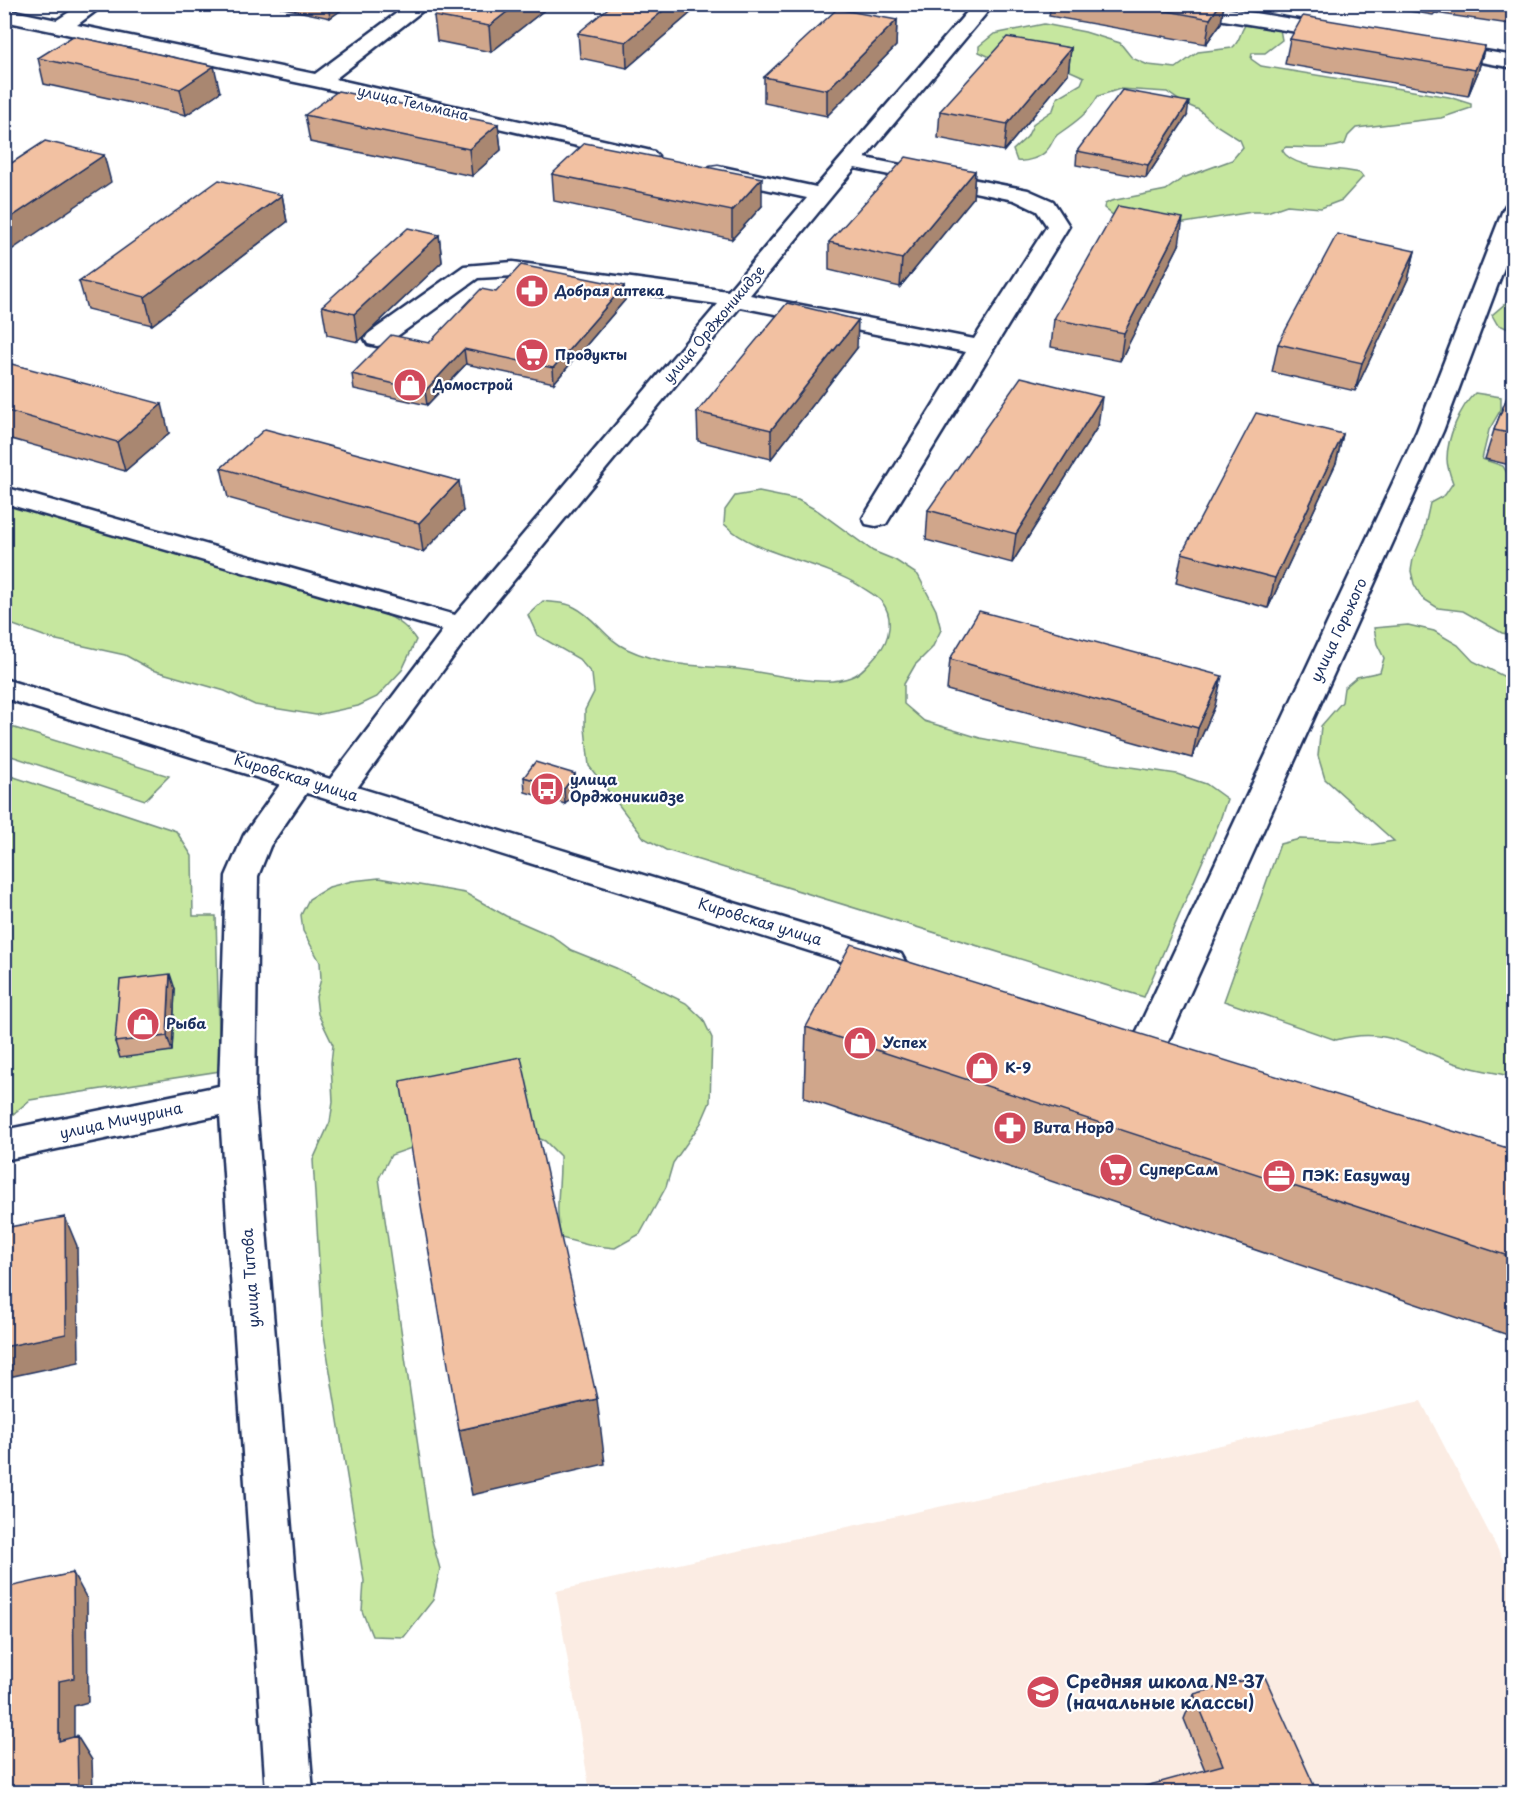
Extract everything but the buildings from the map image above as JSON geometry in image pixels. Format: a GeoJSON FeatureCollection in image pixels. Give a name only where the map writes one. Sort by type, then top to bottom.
{"type":"FeatureCollection","features":[{"type":"Feature","properties":{"kind":"street"},"geometry":{"type":"LineString","coordinates":[[60,27],[96,4]]}},
{"type":"Feature","properties":{"kind":"street"},"geometry":{"type":"LineString","coordinates":[[319,81],[422,4]]}},
{"type":"Feature","properties":{"kind":"street","name":"улица Орджоникидзе"},"geometry":{"type":"LineString","coordinates":[[338,791],[461,626],[821,195],[985,4]]}},
{"type":"Feature","properties":{"kind":"street"},"geometry":{"type":"LineString","coordinates":[[1162,4],[1361,37]]}},
{"type":"Feature","properties":{"kind":"street","name":"улица Тельмана"},"geometry":{"type":"LineString","coordinates":[[4,15],[319,81],[672,161]]}},
{"type":"Feature","properties":{"kind":"street"},"geometry":{"type":"LineString","coordinates":[[1420,46],[1514,62]]}},
{"type":"Feature","properties":{"kind":"street"},"geometry":{"type":"LineString","coordinates":[[850,161],[1020,195],[1045,206],[1058,226],[876,518]]}},
{"type":"Feature","properties":{"kind":"street"},"geometry":{"type":"LineString","coordinates":[[694,167],[821,195]]}},
{"type":"Feature","properties":{"kind":"street","name":"улица Горького"},"geometry":{"type":"LineString","coordinates":[[1149,1044],[1430,431],[1508,239],[1514,210]]}},
{"type":"Feature","properties":{"kind":"street"},"geometry":{"type":"LineString","coordinates":[[377,339],[472,271],[513,269],[735,299],[981,348]]}},
{"type":"Feature","properties":{"kind":"street"},"geometry":{"type":"LineString","coordinates":[[4,495],[461,626]]}},
{"type":"Feature","properties":{"kind":"street","name":"Кировская улица"},"geometry":{"type":"LineString","coordinates":[[4,688],[920,973]]}},
{"type":"Feature","properties":{"kind":"street","name":"улица Титова"},"geometry":{"type":"LineString","coordinates":[[289,1792],[237,1097],[242,876],[255,843],[300,779]]}},
{"type":"Feature","properties":{"kind":"street"},"geometry":{"type":"LineString","coordinates":[[1115,1033],[1183,1055]]}},
{"type":"Feature","properties":{"kind":"street","name":"улица Мичурина"},"geometry":{"type":"LineString","coordinates":[[4,1145],[237,1097]]}},
{"type":"Feature","properties":{"kind":"shaded area","name":"Средняя школа № 37 (начальные классы)"},"geometry":{"type":"Polygon","coordinates":[[[1421,1401],[1513,1579],[1513,1792],[590,1792],[556,1591],[1421,1401]]]}},
{"type":"Feature","properties":{"kind":"green space"},"geometry":{"type":"Polygon","coordinates":[[[1248,22],[1269,24],[1280,29],[1282,40],[1265,53],[1252,53],[1251,59],[1261,66],[1449,97],[1471,104],[1471,108],[1441,118],[1356,128],[1348,136],[1345,144],[1337,146],[1286,147],[1282,150],[1288,157],[1306,165],[1360,173],[1363,177],[1342,200],[1321,208],[1287,205],[1267,212],[1252,212],[1178,224],[1113,215],[1104,208],[1105,204],[1111,201],[1166,190],[1183,178],[1232,160],[1243,147],[1240,140],[1216,125],[1199,110],[1167,92],[1120,89],[1098,96],[1085,113],[1057,135],[1044,153],[1029,160],[1017,161],[1013,150],[1027,137],[1034,123],[1053,110],[1057,98],[1081,84],[1084,77],[1066,69],[990,57],[979,52],[979,46],[994,34],[1044,24],[1085,32],[1120,43],[1132,58],[1148,65],[1176,68],[1198,52],[1232,48],[1248,22]]]}},
{"type":"Feature","properties":{"kind":"green space"},"geometry":{"type":"Polygon","coordinates":[[[1513,297],[1513,331],[1497,324],[1492,315],[1513,297]]]}},
{"type":"Feature","properties":{"kind":"green space"},"geometry":{"type":"Polygon","coordinates":[[[1475,393],[1501,397],[1501,409],[1489,430],[1482,459],[1503,466],[1513,483],[1513,635],[1502,633],[1463,611],[1438,608],[1422,598],[1414,584],[1411,571],[1413,559],[1423,535],[1430,503],[1445,495],[1453,483],[1447,462],[1449,442],[1460,414],[1475,393]]]}},
{"type":"Feature","properties":{"kind":"green space"},"geometry":{"type":"Polygon","coordinates":[[[759,492],[798,500],[818,511],[873,551],[895,560],[918,575],[936,610],[941,630],[932,648],[915,665],[904,684],[904,704],[924,721],[980,738],[1110,764],[1177,774],[1206,784],[1227,799],[1219,823],[1144,997],[666,850],[644,838],[589,766],[585,710],[594,692],[592,674],[579,659],[537,635],[528,615],[543,601],[563,603],[581,611],[612,640],[627,649],[654,659],[682,664],[738,669],[811,681],[839,680],[858,673],[882,648],[888,635],[889,621],[886,608],[877,598],[844,577],[770,551],[737,535],[724,524],[725,510],[735,496],[759,492]]]}},
{"type":"Feature","properties":{"kind":"green space"},"geometry":{"type":"Polygon","coordinates":[[[4,498],[354,601],[396,620],[416,640],[402,670],[377,697],[358,706],[316,715],[255,705],[225,691],[152,670],[125,655],[52,639],[5,622],[4,498]]]}},
{"type":"Feature","properties":{"kind":"green space"},"geometry":{"type":"Polygon","coordinates":[[[1408,625],[1434,631],[1458,645],[1473,661],[1513,681],[1513,1077],[1462,1066],[1406,1043],[1381,1036],[1353,1036],[1336,1040],[1224,1001],[1280,844],[1300,839],[1350,841],[1370,845],[1394,841],[1325,779],[1318,756],[1321,726],[1342,702],[1344,688],[1357,677],[1380,672],[1384,658],[1377,644],[1374,628],[1408,625]]]}},
{"type":"Feature","properties":{"kind":"green space"},"geometry":{"type":"Polygon","coordinates":[[[5,725],[169,776],[145,800],[5,754],[5,725]]]}},
{"type":"Feature","properties":{"kind":"green space"},"geometry":{"type":"Polygon","coordinates":[[[5,774],[176,831],[192,856],[193,916],[216,916],[220,1071],[30,1100],[5,1121],[5,774]]]}},
{"type":"Feature","properties":{"kind":"green space"},"geometry":{"type":"Polygon","coordinates":[[[379,878],[465,893],[506,916],[552,936],[571,950],[616,968],[686,1003],[703,1019],[712,1038],[710,1102],[701,1123],[673,1163],[666,1187],[640,1234],[615,1248],[588,1245],[561,1238],[558,1207],[560,1156],[545,1141],[522,1131],[417,1146],[391,1155],[379,1178],[431,1536],[440,1569],[433,1600],[404,1637],[372,1636],[362,1611],[364,1581],[323,1328],[313,1160],[330,1122],[333,1102],[331,1063],[333,1045],[318,1014],[316,997],[321,979],[320,962],[303,931],[301,915],[309,899],[329,887],[352,881],[379,878]]]}},
{"type":"Feature","properties":{"kind":"place","name":"Добрая аптека"},"geometry":{"type":"Point","coordinates":[532,291]}},
{"type":"Feature","properties":{"kind":"place","name":"Продукты"},"geometry":{"type":"Point","coordinates":[532,355]}},
{"type":"Feature","properties":{"kind":"place","name":"Домострой"},"geometry":{"type":"Point","coordinates":[410,385]}},
{"type":"Feature","properties":{"kind":"place","name":"улица Орджоникидзе"},"geometry":{"type":"Point","coordinates":[547,789]}},
{"type":"Feature","properties":{"kind":"place","name":"Рыба"},"geometry":{"type":"Point","coordinates":[143,1024]}},
{"type":"Feature","properties":{"kind":"place","name":"Успех"},"geometry":{"type":"Point","coordinates":[860,1043]}},
{"type":"Feature","properties":{"kind":"place","name":"K-9"},"geometry":{"type":"Point","coordinates":[982,1068]}},
{"type":"Feature","properties":{"kind":"place","name":"Вита Норд"},"geometry":{"type":"Point","coordinates":[1010,1128]}},
{"type":"Feature","properties":{"kind":"place","name":"СуперСам"},"geometry":{"type":"Point","coordinates":[1116,1170]}},
{"type":"Feature","properties":{"kind":"place","name":"ПЭК: Easyway"},"geometry":{"type":"Point","coordinates":[1279,1176]}},
{"type":"Feature","properties":{"kind":"place","name":"Средняя школа № 37 (начальные классы)"},"geometry":{"type":"Point","coordinates":[1043,1692]}}]}
